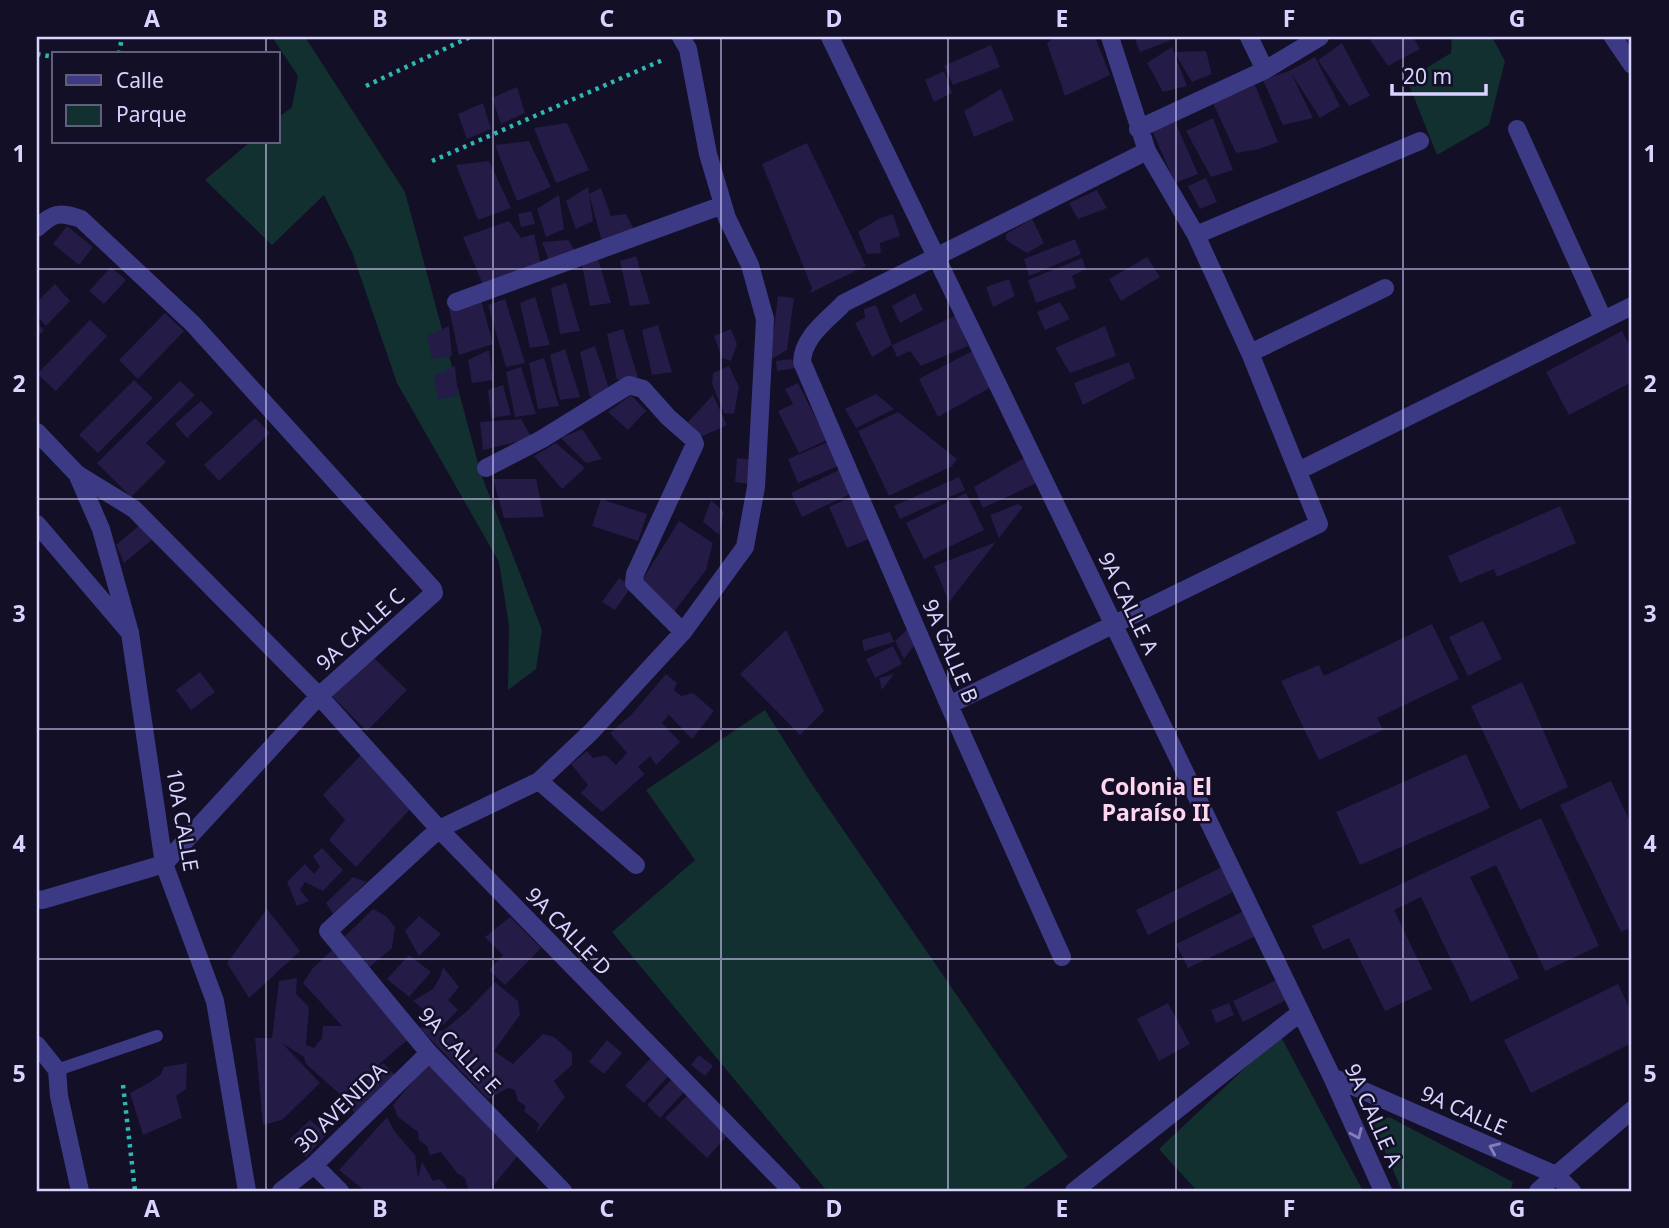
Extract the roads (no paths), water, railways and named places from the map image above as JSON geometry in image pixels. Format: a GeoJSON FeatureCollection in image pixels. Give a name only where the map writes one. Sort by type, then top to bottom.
{"type":"FeatureCollection","features":[{"type":"Feature","properties":{"kind":"street","name":"9A CALLE A"},"geometry":{"type":"LineString","coordinates":[[830,37],[1301,1012],[1383,1191]]}},
{"type":"Feature","properties":{"kind":"street"},"geometry":{"type":"LineString","coordinates":[[949,705],[1315,528],[1320,521],[1250,353],[1196,235],[1147,151],[1110,37]]}},
{"type":"Feature","properties":{"kind":"street"},"geometry":{"type":"LineString","coordinates":[[1249,37],[1265,70]]}},
{"type":"Feature","properties":{"kind":"street"},"geometry":{"type":"LineString","coordinates":[[1139,129],[1265,70],[1320,37]]}},
{"type":"Feature","properties":{"kind":"street"},"geometry":{"type":"LineString","coordinates":[[1613,37],[1632,65]]}},
{"type":"Feature","properties":{"kind":"street"},"geometry":{"type":"LineString","coordinates":[[439,830],[539,781],[591,732],[683,632],[745,547],[756,487],[765,318],[750,265],[723,205],[708,155],[685,43]]}},
{"type":"Feature","properties":{"kind":"street"},"geometry":{"type":"LineString","coordinates":[[1517,129],[1603,319]]}},
{"type":"Feature","properties":{"kind":"street"},"geometry":{"type":"LineString","coordinates":[[1196,235],[1420,141]]}},
{"type":"Feature","properties":{"kind":"street"},"geometry":{"type":"LineString","coordinates":[[936,256],[1147,151]]}},
{"type":"Feature","properties":{"kind":"street"},"geometry":{"type":"LineString","coordinates":[[456,302],[723,205]]}},
{"type":"Feature","properties":{"kind":"street","name":"9A CALLE C"},"geometry":{"type":"LineString","coordinates":[[37,228],[48,218],[61,213],[81,219],[193,324],[433,589],[431,595],[319,696],[164,864]]}},
{"type":"Feature","properties":{"kind":"street","name":"9A CALLE B"},"geometry":{"type":"LineString","coordinates":[[936,256],[845,303],[810,337],[802,349],[802,362],[949,705],[1062,957]]}},
{"type":"Feature","properties":{"kind":"street"},"geometry":{"type":"LineString","coordinates":[[1250,353],[1385,288]]}},
{"type":"Feature","properties":{"kind":"street"},"geometry":{"type":"LineString","coordinates":[[1298,471],[1632,306]]}},
{"type":"Feature","properties":{"kind":"street"},"geometry":{"type":"LineString","coordinates":[[486,468],[542,439],[629,385],[643,389],[695,444],[635,574],[634,583],[683,632]]}},
{"type":"Feature","properties":{"kind":"street"},"geometry":{"type":"LineString","coordinates":[[37,432],[77,474]]}},
{"type":"Feature","properties":{"kind":"street","name":"10A CALLE"},"geometry":{"type":"LineString","coordinates":[[77,474],[101,529],[130,633],[164,864],[215,1001],[247,1191]]}},
{"type":"Feature","properties":{"kind":"street","name":"9A CALLE D"},"geometry":{"type":"LineString","coordinates":[[77,474],[134,509],[319,696],[439,830],[792,1191]]}},
{"type":"Feature","properties":{"kind":"street"},"geometry":{"type":"LineString","coordinates":[[37,524],[130,633]]}},
{"type":"Feature","properties":{"kind":"street"},"geometry":{"type":"LineString","coordinates":[[539,781],[636,865]]}},
{"type":"Feature","properties":{"kind":"street","name":"9A CALLE E"},"geometry":{"type":"LineString","coordinates":[[439,830],[329,928],[328,934],[429,1053],[563,1191]]}},
{"type":"Feature","properties":{"kind":"street"},"geometry":{"type":"LineString","coordinates":[[37,899],[42,900],[164,864]]}},
{"type":"Feature","properties":{"kind":"street"},"geometry":{"type":"LineString","coordinates":[[1074,1191],[1301,1012]]}},
{"type":"Feature","properties":{"kind":"street"},"geometry":{"type":"LineString","coordinates":[[37,1045],[57,1070],[59,1096],[80,1191]]}},
{"type":"Feature","properties":{"kind":"street","name":"30 AVENIDA"},"geometry":{"type":"LineString","coordinates":[[281,1191],[314,1165],[429,1053]]}},
{"type":"Feature","properties":{"kind":"street","name":"9A CALLE"},"geometry":{"type":"LineString","coordinates":[[1332,1077],[1556,1175],[1572,1191]]}},
{"type":"Feature","properties":{"kind":"street"},"geometry":{"type":"LineString","coordinates":[[1538,1191],[1632,1110]]}},
{"type":"Feature","properties":{"kind":"street"},"geometry":{"type":"LineString","coordinates":[[314,1165],[340,1191]]}},
{"type":"Feature","properties":{"kind":"lane"},"geometry":{"type":"LineString","coordinates":[[57,1070],[157,1037]]}},
{"type":"Feature","properties":{"kind":"district","name":"Colonia El Paraíso II"},"geometry":{"type":"Point","coordinates":[1156,799]}}]}
